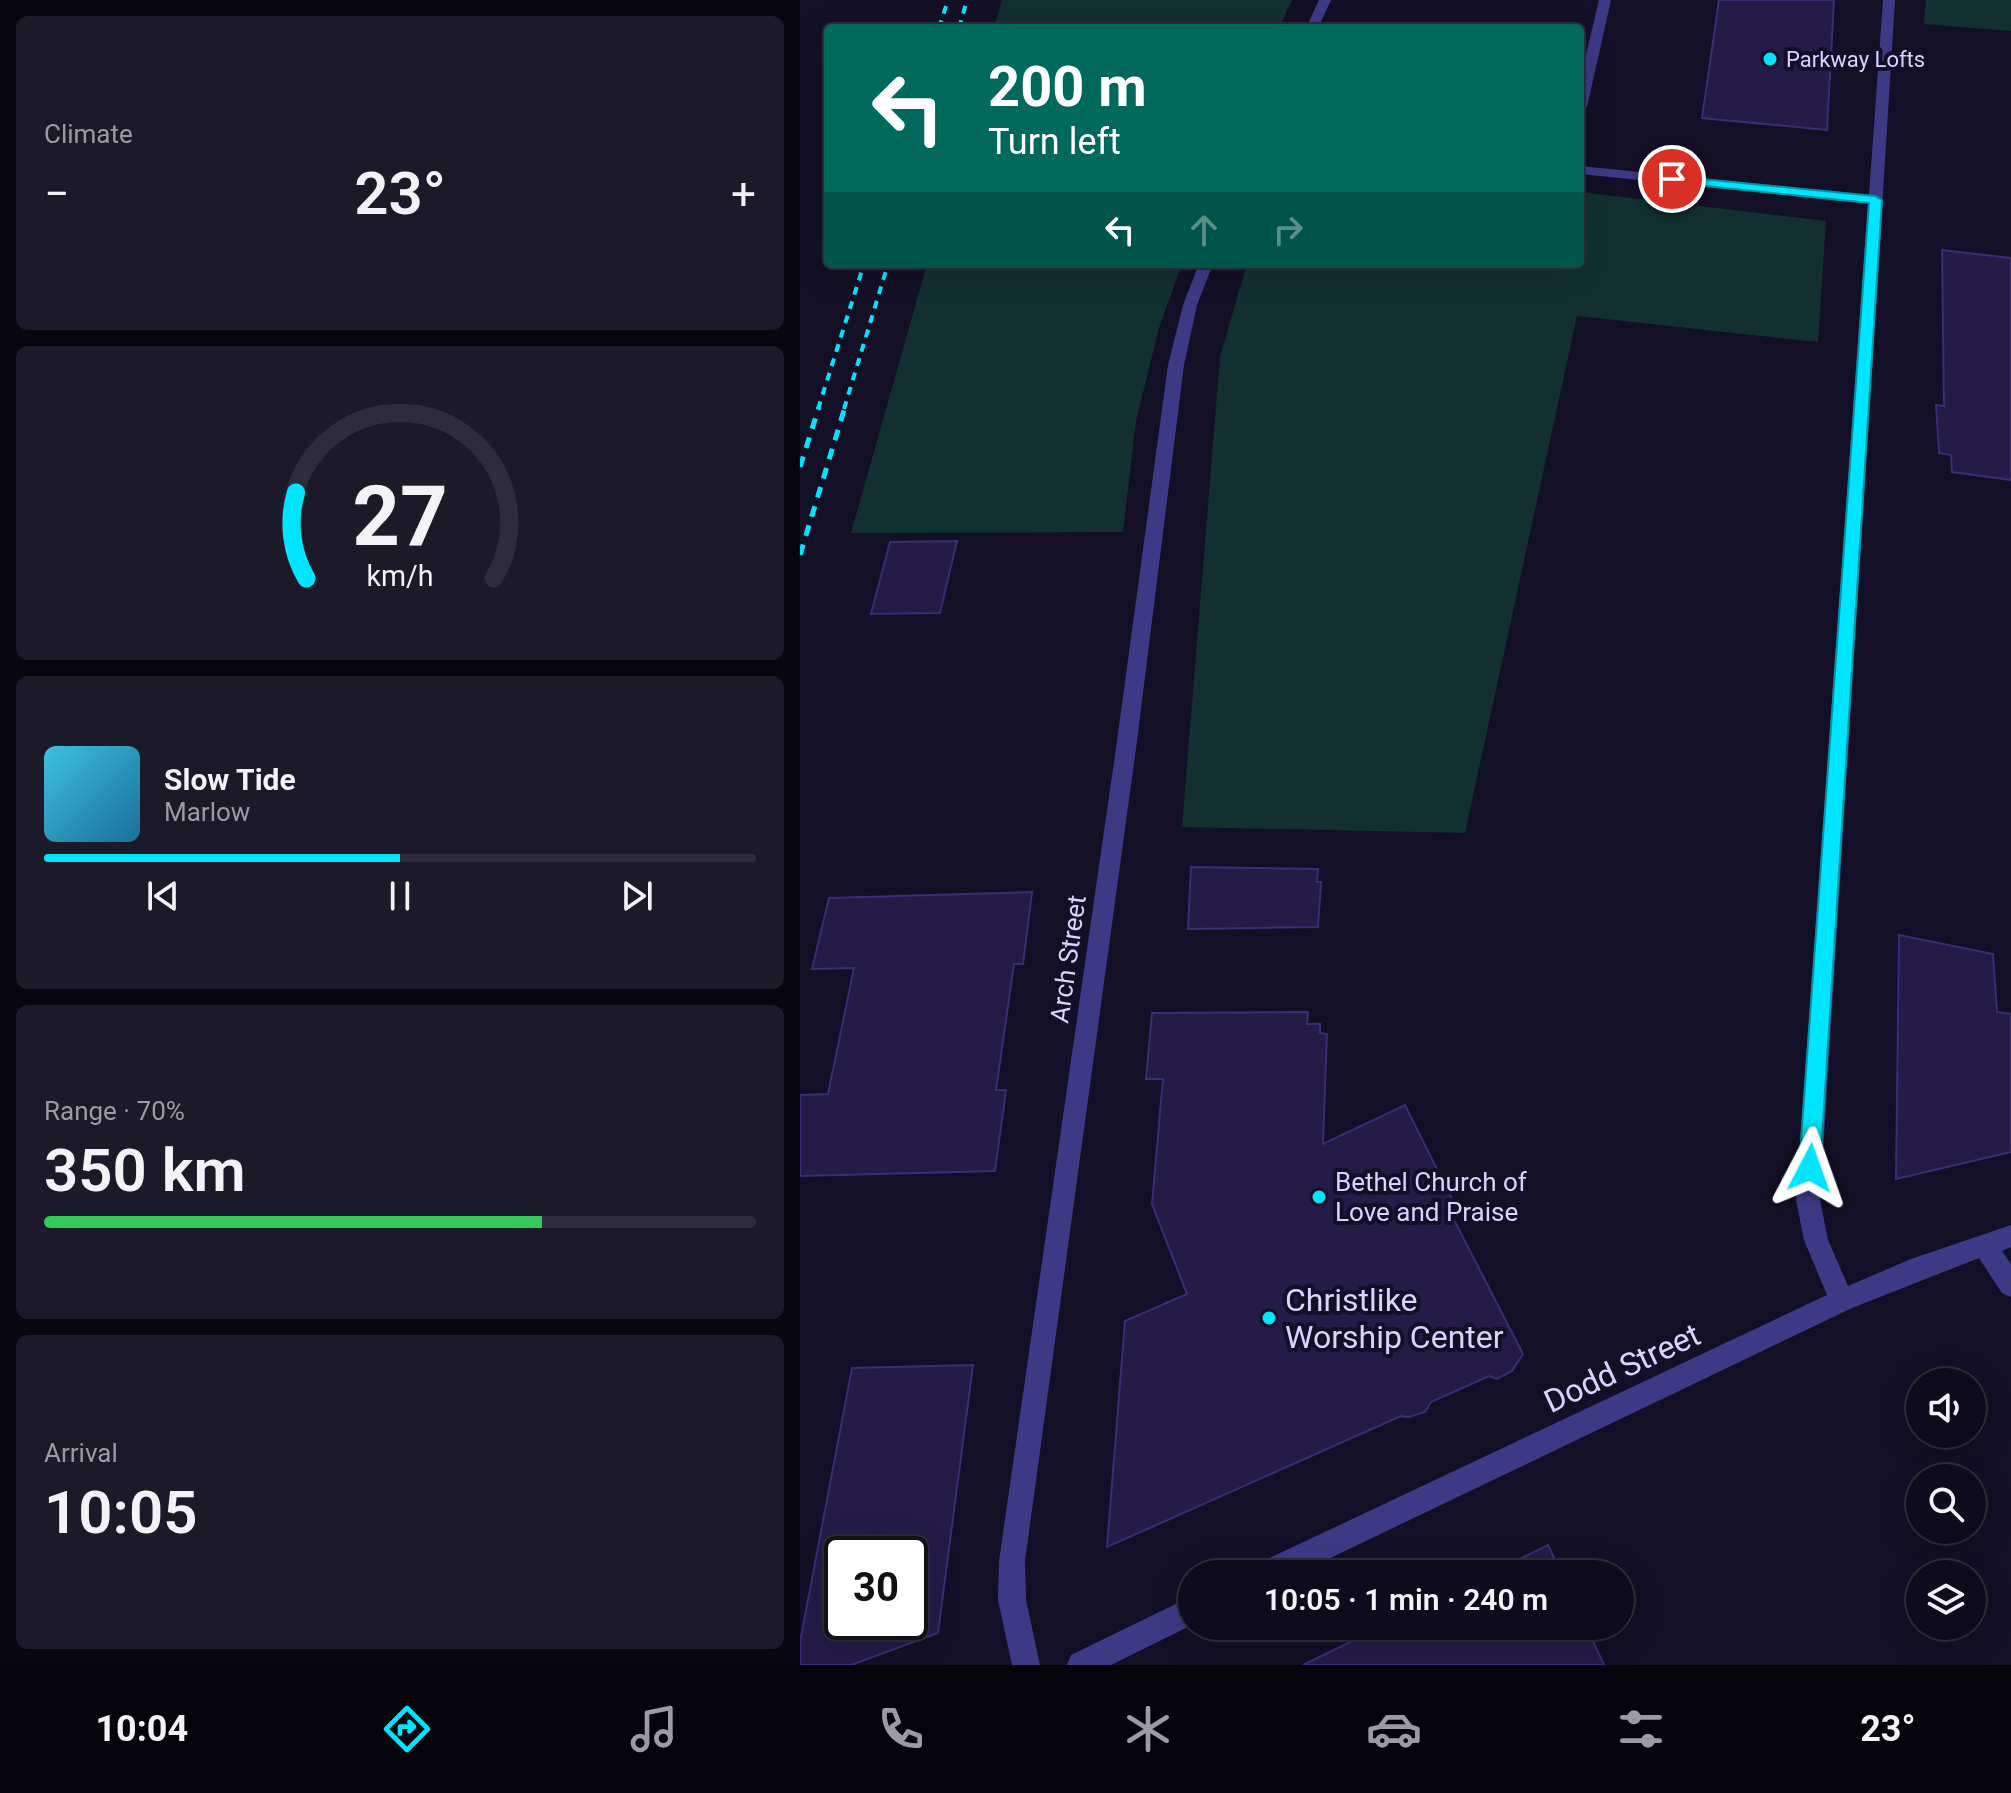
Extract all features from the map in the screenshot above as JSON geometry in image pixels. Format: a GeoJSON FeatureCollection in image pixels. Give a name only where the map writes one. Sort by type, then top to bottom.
{"type":"FeatureCollection","features":[{"type":"Feature","properties":{"kind":"street"},"geometry":{"type":"LineString","coordinates":[[1314,24],[1325,0]]}},
{"type":"Feature","properties":{"kind":"street"},"geometry":{"type":"LineString","coordinates":[[1584,90],[1605,0]]}},
{"type":"Feature","properties":{"kind":"street"},"geometry":{"type":"LineString","coordinates":[[1843,1300],[1824,1265],[1812,1230],[1808,1200],[1889,0]]}},
{"type":"Feature","properties":{"kind":"street"},"geometry":{"type":"LineString","coordinates":[[1584,170],[1875,200]]}},
{"type":"Feature","properties":{"kind":"street","name":"Arch Street"},"geometry":{"type":"LineString","coordinates":[[1026,1665],[1012,1600],[1012,1561],[1127,741],[1176,365],[1190,305],[1204,268]]}},
{"type":"Feature","properties":{"kind":"street","name":"Dodd Street"},"geometry":{"type":"LineString","coordinates":[[1296,1560],[1843,1300],[2011,1236]]}},
{"type":"Feature","properties":{"kind":"street"},"geometry":{"type":"LineString","coordinates":[[1984,1245],[2011,1285]]}},
{"type":"Feature","properties":{"kind":"street"},"geometry":{"type":"LineString","coordinates":[[1081,1665],[1178,1617]]}},
{"type":"Feature","properties":{"kind":"green space"},"geometry":{"type":"Polygon","coordinates":[[[1002,0],[1292,0],[1281,24],[995,24],[1002,0]]]}},
{"type":"Feature","properties":{"kind":"green space"},"geometry":{"type":"Polygon","coordinates":[[[1926,0],[2011,0],[2011,31],[1924,24],[1926,0]]]}},
{"type":"Feature","properties":{"kind":"green space"},"geometry":{"type":"Polygon","coordinates":[[[1584,192],[1826,221],[1818,342],[1577,316],[1465,833],[1182,827],[1220,357],[1246,268],[1584,268],[1584,192]]]}},
{"type":"Feature","properties":{"kind":"green space"},"geometry":{"type":"Polygon","coordinates":[[[926,268],[1181,268],[1159,328],[1136,421],[1123,532],[851,533],[926,268]]]}},
{"type":"Feature","properties":{"kind":"building","name":"Parkway Lofts"},"geometry":{"type":"Polygon","coordinates":[[[1719,0],[1834,0],[1827,130],[1702,118],[1719,0]]]}},
{"type":"Feature","properties":{"kind":"building"},"geometry":{"type":"Polygon","coordinates":[[[1942,250],[2011,258],[2011,480],[1952,472],[1951,455],[1939,453],[1936,405],[1944,406],[1942,250]]]}},
{"type":"Feature","properties":{"kind":"building"},"geometry":{"type":"Polygon","coordinates":[[[957,541],[940,613],[871,614],[890,542],[957,541]]]}},
{"type":"Feature","properties":{"kind":"building"},"geometry":{"type":"Polygon","coordinates":[[[1191,867],[1318,869],[1317,882],[1321,882],[1318,927],[1188,929],[1191,867]]]}},
{"type":"Feature","properties":{"kind":"building"},"geometry":{"type":"Polygon","coordinates":[[[1032,892],[1023,964],[1014,964],[996,1090],[1006,1090],[995,1171],[800,1176],[800,1095],[828,1094],[854,968],[812,969],[829,898],[1032,892]]]}},
{"type":"Feature","properties":{"kind":"building"},"geometry":{"type":"Polygon","coordinates":[[[1899,935],[1993,954],[1997,1012],[2011,1014],[2011,1152],[1896,1179],[1899,935]]]}},
{"type":"Feature","properties":{"kind":"building"},"geometry":{"type":"Polygon","coordinates":[[[1308,1012],[1307,1024],[1320,1024],[1320,1033],[1327,1034],[1323,1144],[1405,1105],[1457,1209],[1451,1214],[1523,1354],[1512,1371],[1497,1379],[1489,1376],[1431,1402],[1425,1412],[1401,1416],[1107,1547],[1125,1321],[1187,1294],[1152,1204],[1163,1079],[1146,1079],[1152,1013],[1308,1012]]]}},
{"type":"Feature","properties":{"kind":"building"},"geometry":{"type":"Polygon","coordinates":[[[973,1365],[938,1633],[928,1637],[928,1536],[824,1536],[824,1640],[919,1640],[851,1665],[800,1665],[800,1642],[852,1368],[973,1365]]]}},
{"type":"Feature","properties":{"kind":"building"},"geometry":{"type":"Polygon","coordinates":[[[1548,1545],[1555,1560],[1517,1560],[1548,1545]]]}},
{"type":"Feature","properties":{"kind":"building"},"geometry":{"type":"Polygon","coordinates":[[[1354,1640],[1592,1640],[1604,1665],[1303,1665],[1354,1640]]]}},
{"type":"Feature","properties":{"kind":"railway"},"geometry":{"type":"LineString","coordinates":[[940,24],[948,0]]}},
{"type":"Feature","properties":{"kind":"railway"},"geometry":{"type":"LineString","coordinates":[[960,24],[967,0]]}},
{"type":"Feature","properties":{"kind":"railway"},"geometry":{"type":"LineString","coordinates":[[818,409],[863,268]]}},
{"type":"Feature","properties":{"kind":"railway"},"geometry":{"type":"LineString","coordinates":[[844,409],[887,268]]}},
{"type":"Feature","properties":{"kind":"railway"},"geometry":{"type":"LineString","coordinates":[[800,467],[819,407]]}},
{"type":"Feature","properties":{"kind":"railway"},"geometry":{"type":"LineString","coordinates":[[800,555],[845,407]]}},
{"type":"Feature","properties":{"kind":"place","name":"Parkway Lofts"},"geometry":{"type":"Point","coordinates":[1770,59]}},
{"type":"Feature","properties":{"kind":"place","name":"Bethel Church of Love and Praise"},"geometry":{"type":"Point","coordinates":[1319,1197]}},
{"type":"Feature","properties":{"kind":"place","name":"Christlike Worship Center"},"geometry":{"type":"Point","coordinates":[1269,1318]}},
{"type":"Feature","properties":{"kind":"route"},"geometry":{"type":"LineString","coordinates":[[1672,179],[1875,200],[1810,1168]]}}]}
